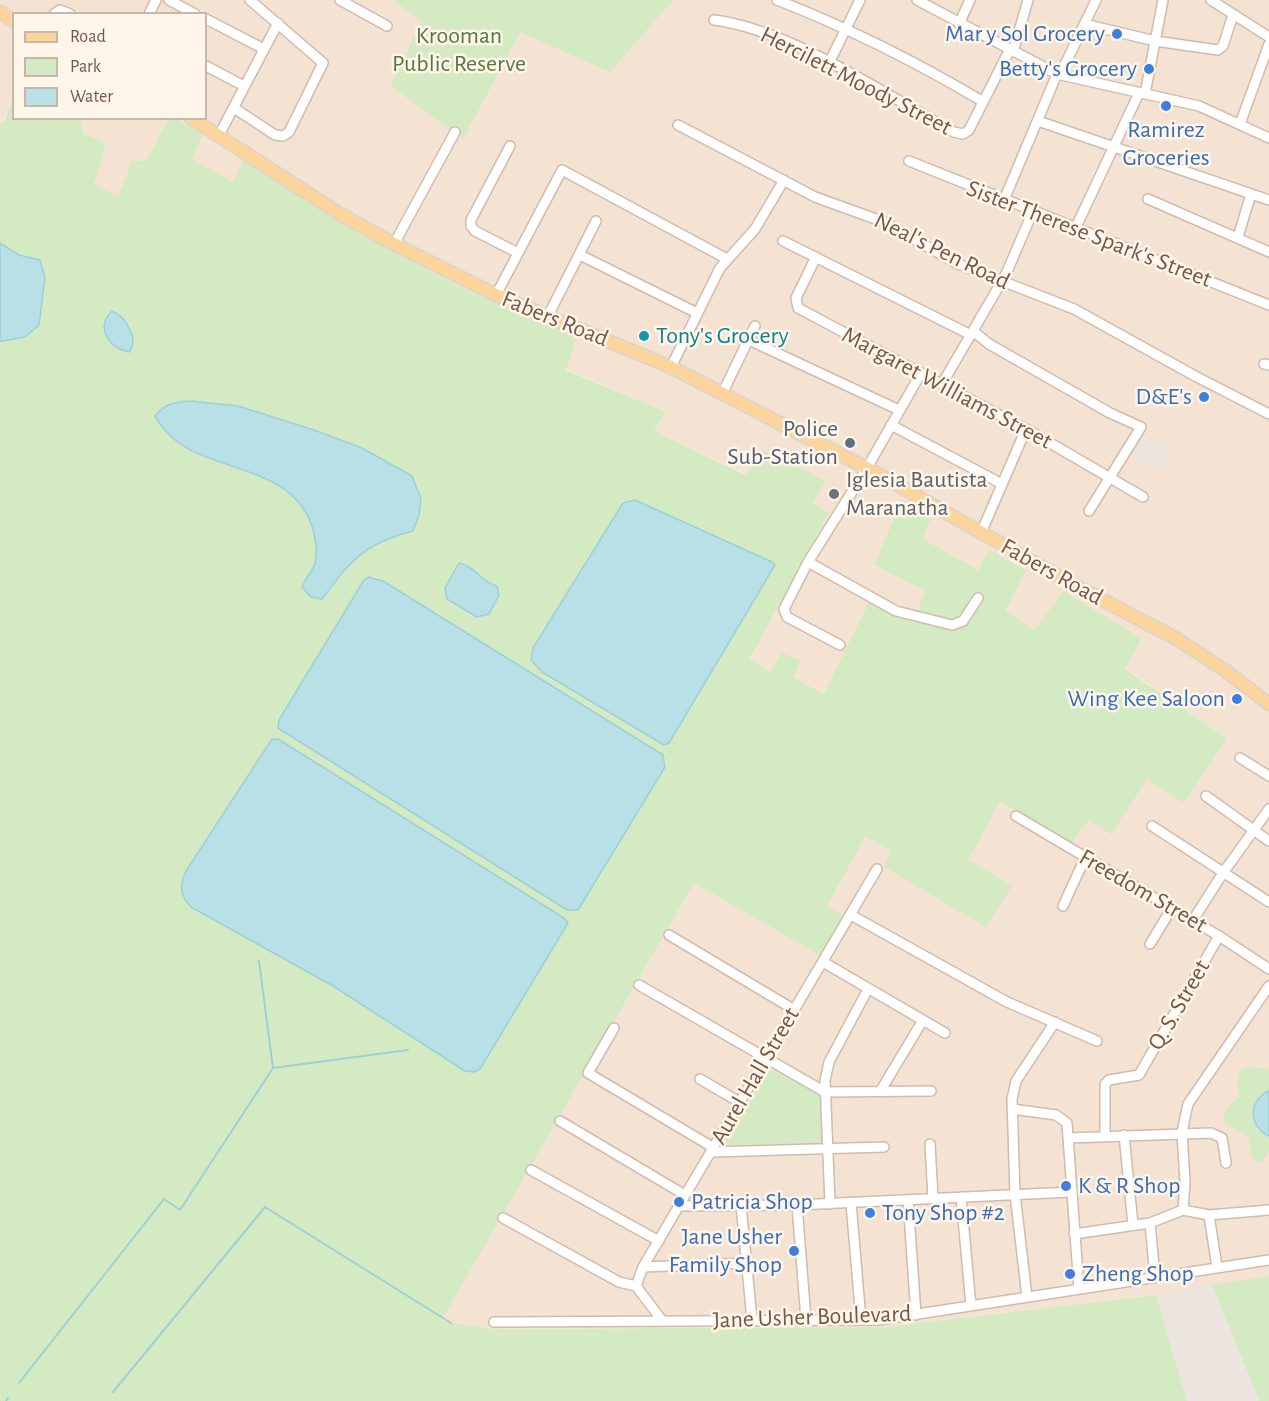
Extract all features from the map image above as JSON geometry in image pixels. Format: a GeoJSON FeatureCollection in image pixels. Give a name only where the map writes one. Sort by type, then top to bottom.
{"type":"FeatureCollection","features":[{"type":"Feature","properties":{"kind":"main road","name":"Fabers Road"},"geometry":{"type":"LineString","coordinates":[[193,120],[340,213],[394,244],[496,295],[671,367],[867,468],[981,533],[1186,644],[1269,704]]}},
{"type":"Feature","properties":{"kind":"street"},"geometry":{"type":"LineString","coordinates":[[169,0],[191,12]]}},
{"type":"Feature","properties":{"kind":"street"},"geometry":{"type":"LineString","coordinates":[[234,108],[275,135],[283,136],[289,132],[322,71],[322,60],[250,0]]}},
{"type":"Feature","properties":{"kind":"street"},"geometry":{"type":"LineString","coordinates":[[340,0],[387,26]]}},
{"type":"Feature","properties":{"kind":"street"},"geometry":{"type":"LineString","coordinates":[[777,0],[902,55],[982,101],[1011,52],[1028,0]]}},
{"type":"Feature","properties":{"kind":"street"},"geometry":{"type":"LineString","coordinates":[[829,63],[860,0]]}},
{"type":"Feature","properties":{"kind":"street"},"geometry":{"type":"LineString","coordinates":[[917,0],[1011,52],[1059,74],[1199,106],[1269,138]]}},
{"type":"Feature","properties":{"kind":"street"},"geometry":{"type":"LineString","coordinates":[[959,24],[970,0]]}},
{"type":"Feature","properties":{"kind":"street"},"geometry":{"type":"LineString","coordinates":[[1004,200],[1059,74],[1096,0]]}},
{"type":"Feature","properties":{"kind":"street"},"geometry":{"type":"LineString","coordinates":[[1076,227],[1142,93],[1162,0]]}},
{"type":"Feature","properties":{"kind":"street"},"geometry":{"type":"LineString","coordinates":[[1211,0],[1269,37]]}},
{"type":"Feature","properties":{"kind":"street"},"geometry":{"type":"LineString","coordinates":[[1084,24],[1155,41],[1221,49],[1233,15]]}},
{"type":"Feature","properties":{"kind":"street"},"geometry":{"type":"LineString","coordinates":[[207,20],[264,49]]}},
{"type":"Feature","properties":{"kind":"street","name":"Hercilett Moody Street"},"geometry":{"type":"LineString","coordinates":[[714,20],[774,36],[829,63],[954,132],[963,134],[969,130],[982,101]]}},
{"type":"Feature","properties":{"kind":"street"},"geometry":{"type":"LineString","coordinates":[[219,135],[279,23]]}},
{"type":"Feature","properties":{"kind":"street"},"geometry":{"type":"LineString","coordinates":[[1240,123],[1269,44]]}},
{"type":"Feature","properties":{"kind":"street"},"geometry":{"type":"LineString","coordinates":[[207,67],[244,86]]}},
{"type":"Feature","properties":{"kind":"street"},"geometry":{"type":"LineString","coordinates":[[1038,121],[1269,200]]}},
{"type":"Feature","properties":{"kind":"street","name":"Neal's Pen Road"},"geometry":{"type":"LineString","coordinates":[[678,125],[815,197],[884,222],[958,264],[1085,314],[1220,390],[1269,414]]}},
{"type":"Feature","properties":{"kind":"street"},"geometry":{"type":"LineString","coordinates":[[394,244],[455,132]]}},
{"type":"Feature","properties":{"kind":"street"},"geometry":{"type":"LineString","coordinates":[[510,146],[471,220],[471,226],[475,231],[518,253]]}},
{"type":"Feature","properties":{"kind":"street","name":"Sister Therese Spark's Street"},"geometry":{"type":"LineString","coordinates":[[909,161],[1004,200],[1034,209],[1269,305]]}},
{"type":"Feature","properties":{"kind":"street"},"geometry":{"type":"LineString","coordinates":[[496,295],[562,170],[727,259]]}},
{"type":"Feature","properties":{"kind":"street"},"geometry":{"type":"LineString","coordinates":[[671,367],[727,259],[755,229],[784,180]]}},
{"type":"Feature","properties":{"kind":"street"},"geometry":{"type":"LineString","coordinates":[[1238,237],[1251,194]]}},
{"type":"Feature","properties":{"kind":"street"},"geometry":{"type":"LineString","coordinates":[[1148,199],[1269,252]]}},
{"type":"Feature","properties":{"kind":"street"},"geometry":{"type":"LineString","coordinates":[[942,384],[1002,281],[1034,209]]}},
{"type":"Feature","properties":{"kind":"street"},"geometry":{"type":"LineString","coordinates":[[548,316],[596,221]]}},
{"type":"Feature","properties":{"kind":"street"},"geometry":{"type":"LineString","coordinates":[[783,241],[972,333],[1110,413],[1141,427],[1089,511]]}},
{"type":"Feature","properties":{"kind":"street"},"geometry":{"type":"LineString","coordinates":[[580,255],[697,313]]}},
{"type":"Feature","properties":{"kind":"street","name":"Margaret Williams Street"},"geometry":{"type":"LineString","coordinates":[[816,257],[796,298],[798,308],[1026,429],[1143,497]]}},
{"type":"Feature","properties":{"kind":"street"},"geometry":{"type":"LineString","coordinates":[[722,394],[755,326]]}},
{"type":"Feature","properties":{"kind":"street"},"geometry":{"type":"LineString","coordinates":[[749,340],[899,410]]}},
{"type":"Feature","properties":{"kind":"street"},"geometry":{"type":"LineString","coordinates":[[840,645],[784,615],[785,605],[808,562],[867,468],[921,373]]}},
{"type":"Feature","properties":{"kind":"street"},"geometry":{"type":"LineString","coordinates":[[891,425],[1002,484]]}},
{"type":"Feature","properties":{"kind":"street"},"geometry":{"type":"LineString","coordinates":[[981,533],[1026,429]]}},
{"type":"Feature","properties":{"kind":"street"},"geometry":{"type":"LineString","coordinates":[[808,562],[896,611],[952,625],[963,621],[978,598]]}},
{"type":"Feature","properties":{"kind":"street"},"geometry":{"type":"LineString","coordinates":[[1240,758],[1269,776]]}},
{"type":"Feature","properties":{"kind":"street"},"geometry":{"type":"LineString","coordinates":[[1206,796],[1253,832],[1269,841]]}},
{"type":"Feature","properties":{"kind":"street"},"geometry":{"type":"LineString","coordinates":[[1193,920],[1269,809]]}},
{"type":"Feature","properties":{"kind":"street","name":"Freedom Street"},"geometry":{"type":"LineString","coordinates":[[1016,816],[1193,920],[1269,969]]}},
{"type":"Feature","properties":{"kind":"street"},"geometry":{"type":"LineString","coordinates":[[1152,826],[1269,902]]}},
{"type":"Feature","properties":{"kind":"street"},"geometry":{"type":"LineString","coordinates":[[1063,906],[1085,858]]}},
{"type":"Feature","properties":{"kind":"street","name":"Aurel Hall Street"},"geometry":{"type":"LineString","coordinates":[[636,1286],[643,1267],[877,868]]}},
{"type":"Feature","properties":{"kind":"street"},"geometry":{"type":"LineString","coordinates":[[1150,944],[1172,908]]}},
{"type":"Feature","properties":{"kind":"street"},"geometry":{"type":"LineString","coordinates":[[851,915],[1007,1002],[1097,1041]]}},
{"type":"Feature","properties":{"kind":"street"},"geometry":{"type":"LineString","coordinates":[[669,935],[794,1009]]}},
{"type":"Feature","properties":{"kind":"street","name":"Q. S. Street"},"geometry":{"type":"LineString","coordinates":[[1105,1136],[1103,1088],[1108,1080],[1139,1075],[1219,936]]}},
{"type":"Feature","properties":{"kind":"street"},"geometry":{"type":"LineString","coordinates":[[823,962],[945,1033]]}},
{"type":"Feature","properties":{"kind":"street"},"geometry":{"type":"LineString","coordinates":[[639,985],[825,1092],[931,1091]]}},
{"type":"Feature","properties":{"kind":"street"},"geometry":{"type":"LineString","coordinates":[[1183,1210],[1185,1182],[1182,1132],[1188,1104],[1269,986]]}},
{"type":"Feature","properties":{"kind":"street"},"geometry":{"type":"LineString","coordinates":[[830,1204],[825,1092],[829,1062],[868,989]]}},
{"type":"Feature","properties":{"kind":"street"},"geometry":{"type":"LineString","coordinates":[[881,1090],[922,1020]]}},
{"type":"Feature","properties":{"kind":"street"},"geometry":{"type":"LineString","coordinates":[[1028,1297],[1015,1194],[1012,1109],[1014,1088],[1016,1081],[1055,1022]]}},
{"type":"Feature","properties":{"kind":"street"},"geometry":{"type":"LineString","coordinates":[[614,1028],[588,1073],[712,1150],[884,1147]]}},
{"type":"Feature","properties":{"kind":"street"},"geometry":{"type":"LineString","coordinates":[[700,1079],[741,1103]]}},
{"type":"Feature","properties":{"kind":"street"},"geometry":{"type":"LineString","coordinates":[[1012,1109],[1063,1118],[1067,1124],[1079,1288]]}},
{"type":"Feature","properties":{"kind":"street"},"geometry":{"type":"LineString","coordinates":[[560,1121],[685,1195]]}},
{"type":"Feature","properties":{"kind":"street"},"geometry":{"type":"LineString","coordinates":[[1069,1138],[1182,1132],[1217,1134],[1222,1138],[1226,1163]]}},
{"type":"Feature","properties":{"kind":"street"},"geometry":{"type":"LineString","coordinates":[[1124,1135],[1133,1226]]}},
{"type":"Feature","properties":{"kind":"street"},"geometry":{"type":"LineString","coordinates":[[930,1144],[933,1198]]}},
{"type":"Feature","properties":{"kind":"street"},"geometry":{"type":"LineString","coordinates":[[531,1170],[659,1241]]}},
{"type":"Feature","properties":{"kind":"street"},"geometry":{"type":"LineString","coordinates":[[680,1206],[830,1204],[1071,1192]]}},
{"type":"Feature","properties":{"kind":"street"},"geometry":{"type":"LineString","coordinates":[[961,1197],[971,1306]]}},
{"type":"Feature","properties":{"kind":"street"},"geometry":{"type":"LineString","coordinates":[[908,1200],[916,1315]]}},
{"type":"Feature","properties":{"kind":"street"},"geometry":{"type":"LineString","coordinates":[[851,1203],[861,1320]]}},
{"type":"Feature","properties":{"kind":"street"},"geometry":{"type":"LineString","coordinates":[[741,1205],[752,1320]]}},
{"type":"Feature","properties":{"kind":"street"},"geometry":{"type":"LineString","coordinates":[[797,1205],[806,1320]]}},
{"type":"Feature","properties":{"kind":"street"},"geometry":{"type":"LineString","coordinates":[[1074,1234],[1150,1223],[1183,1210],[1209,1215],[1269,1210]]}},
{"type":"Feature","properties":{"kind":"street"},"geometry":{"type":"LineString","coordinates":[[1209,1215],[1216,1267]]}},
{"type":"Feature","properties":{"kind":"street"},"geometry":{"type":"LineString","coordinates":[[503,1218],[619,1282],[636,1286],[661,1319]]}},
{"type":"Feature","properties":{"kind":"street"},"geometry":{"type":"LineString","coordinates":[[1150,1223],[1155,1277]]}},
{"type":"Feature","properties":{"kind":"street","name":"Jane Usher Boulevard"},"geometry":{"type":"LineString","coordinates":[[494,1322],[661,1319],[861,1320],[916,1315],[1269,1260]]}},
{"type":"Feature","properties":{"kind":"street"},"geometry":{"type":"LineString","coordinates":[[643,1267],[746,1263]]}},
{"type":"Feature","properties":{"kind":"shaded area"},"geometry":{"type":"Polygon","coordinates":[[[0,0],[1269,0],[1269,1276],[1156,1295],[884,1327],[495,1329],[440,1321],[694,883],[821,956],[827,906],[864,837],[891,852],[883,866],[967,860],[1000,802],[1072,842],[1089,819],[1147,778],[1184,803],[1227,738],[1125,668],[1142,638],[1063,591],[1036,630],[1004,611],[1026,571],[980,570],[923,539],[932,516],[902,501],[874,565],[925,591],[913,624],[869,602],[825,694],[792,677],[800,661],[781,652],[770,672],[750,660],[829,513],[666,437],[654,430],[665,412],[566,369],[577,336],[473,293],[391,251],[246,156],[233,182],[191,159],[203,133],[180,120],[207,120],[207,12],[12,12],[12,100],[3,122],[0,123],[0,0]]]}},
{"type":"Feature","properties":{"kind":"shaded area"},"geometry":{"type":"Polygon","coordinates":[[[81,120],[167,120],[146,161],[132,162],[118,198],[93,184],[106,145],[83,133],[81,120]]]}},
{"type":"Feature","properties":{"kind":"shaded area"},"geometry":{"type":"Polygon","coordinates":[[[1143,436],[1172,450],[1161,470],[1132,457],[1143,436]]]}},
{"type":"Feature","properties":{"kind":"shaded area"},"geometry":{"type":"Polygon","coordinates":[[[1212,1285],[1259,1401],[1187,1401],[1156,1295],[1212,1285]]]}},
{"type":"Feature","properties":{"kind":"green space","name":"Krooman Public Reserve"},"geometry":{"type":"Polygon","coordinates":[[[393,0],[673,0],[610,72],[520,32],[463,139],[391,86],[422,21],[393,0]]]}},
{"type":"Feature","properties":{"kind":"green space"},"geometry":{"type":"Polygon","coordinates":[[[12,101],[12,120],[81,120],[83,133],[106,144],[94,184],[118,197],[132,161],[146,161],[167,120],[180,120],[203,133],[192,159],[233,182],[245,156],[391,251],[473,293],[577,336],[566,370],[666,412],[654,430],[666,437],[746,475],[763,450],[825,481],[813,503],[829,513],[750,659],[770,672],[781,652],[801,661],[793,677],[824,694],[869,602],[913,623],[925,591],[874,565],[902,500],[932,516],[923,539],[979,570],[988,549],[1026,571],[1005,611],[1035,630],[1063,591],[1142,638],[1125,669],[1227,738],[1184,803],[1147,779],[1111,834],[1089,820],[1072,842],[1000,802],[968,860],[1012,886],[986,927],[883,866],[891,852],[865,837],[827,906],[844,915],[821,956],[694,883],[441,1321],[495,1329],[884,1327],[1156,1295],[1187,1401],[0,1401],[0,341],[3,341],[40,260],[19,255],[0,243],[0,123],[4,122],[12,101]],[[191,401],[172,403],[161,408],[212,458],[222,464],[253,473],[280,487],[292,496],[310,519],[317,547],[314,566],[302,586],[311,597],[322,599],[360,555],[383,541],[413,531],[314,430],[238,406],[191,401]],[[460,563],[445,588],[447,599],[460,606],[487,583],[465,564],[460,563]],[[376,577],[363,580],[361,585],[578,910],[666,763],[656,750],[376,577]],[[272,739],[186,871],[182,881],[185,899],[191,907],[333,986],[474,1072],[480,1069],[568,923],[278,739],[272,739]]]}},
{"type":"Feature","properties":{"kind":"green space"},"geometry":{"type":"Polygon","coordinates":[[[1248,1067],[1269,1069],[1269,1091],[1265,1093],[1256,1129],[1269,1136],[1269,1151],[1262,1163],[1256,1163],[1251,1156],[1249,1137],[1228,1124],[1224,1115],[1231,1104],[1240,1097],[1237,1085],[1240,1070],[1248,1067]]]}},
{"type":"Feature","properties":{"kind":"green space"},"geometry":{"type":"Polygon","coordinates":[[[768,1068],[821,1095],[822,1143],[723,1145],[768,1068]]]}},
{"type":"Feature","properties":{"kind":"green space"},"geometry":{"type":"Polygon","coordinates":[[[1269,1276],[1269,1401],[1259,1401],[1212,1285],[1269,1276]]]}},
{"type":"Feature","properties":{"kind":"water"},"geometry":{"type":"Polygon","coordinates":[[[0,243],[19,255],[40,260],[45,278],[39,325],[25,337],[3,341],[0,341],[0,243]]]}},
{"type":"Feature","properties":{"kind":"water"},"geometry":{"type":"Polygon","coordinates":[[[112,311],[122,318],[130,329],[133,341],[129,352],[110,342],[107,336],[105,324],[112,311]]]}},
{"type":"Feature","properties":{"kind":"water"},"geometry":{"type":"Polygon","coordinates":[[[191,401],[238,406],[314,430],[362,448],[412,476],[421,499],[419,515],[413,531],[383,541],[360,555],[322,599],[311,597],[302,587],[315,563],[315,535],[299,503],[282,487],[260,476],[190,450],[170,436],[155,416],[171,404],[191,401]]]}},
{"type":"Feature","properties":{"kind":"water"},"geometry":{"type":"Polygon","coordinates":[[[635,500],[775,565],[669,743],[664,745],[542,672],[531,660],[533,648],[623,503],[635,500]]]}},
{"type":"Feature","properties":{"kind":"water"},"geometry":{"type":"Polygon","coordinates":[[[459,563],[497,586],[499,595],[489,614],[477,617],[447,599],[445,588],[459,563]]]}},
{"type":"Feature","properties":{"kind":"water"},"geometry":{"type":"Polygon","coordinates":[[[369,577],[383,581],[663,755],[665,767],[578,910],[567,910],[278,728],[279,720],[364,580],[369,577]]]}},
{"type":"Feature","properties":{"kind":"water"},"geometry":{"type":"Polygon","coordinates":[[[272,739],[278,739],[564,918],[568,923],[480,1069],[474,1072],[465,1071],[333,986],[191,907],[185,898],[182,881],[186,871],[272,739]]]}},
{"type":"Feature","properties":{"kind":"water"},"geometry":{"type":"Polygon","coordinates":[[[1269,1091],[1269,1136],[1257,1126],[1253,1114],[1257,1101],[1269,1091]]]}},
{"type":"Feature","properties":{"kind":"waterway"},"geometry":{"type":"LineString","coordinates":[[19,1383],[164,1199],[180,1210],[273,1068],[259,961]]}},
{"type":"Feature","properties":{"kind":"waterway"},"geometry":{"type":"LineString","coordinates":[[273,1068],[408,1050]]}},
{"type":"Feature","properties":{"kind":"waterway"},"geometry":{"type":"LineString","coordinates":[[113,1392],[265,1207],[451,1323]]}},
{"type":"Feature","properties":{"kind":"place","name":"Mar y Sol Grocery"},"geometry":{"type":"Point","coordinates":[1117,34]}},
{"type":"Feature","properties":{"kind":"place","name":"Betty's Grocery"},"geometry":{"type":"Point","coordinates":[1149,69]}},
{"type":"Feature","properties":{"kind":"place","name":"Ramirez Groceries"},"geometry":{"type":"Point","coordinates":[1166,106]}},
{"type":"Feature","properties":{"kind":"place","name":"Tony's Grocery"},"geometry":{"type":"Point","coordinates":[644,336]}},
{"type":"Feature","properties":{"kind":"place","name":"D&E's"},"geometry":{"type":"Point","coordinates":[1204,397]}},
{"type":"Feature","properties":{"kind":"place","name":"Police Sub-Station"},"geometry":{"type":"Point","coordinates":[850,443]}},
{"type":"Feature","properties":{"kind":"place","name":"Iglesia Bautista Maranatha"},"geometry":{"type":"Point","coordinates":[834,494]}},
{"type":"Feature","properties":{"kind":"place","name":"Wing Kee Saloon"},"geometry":{"type":"Point","coordinates":[1237,699]}},
{"type":"Feature","properties":{"kind":"place","name":"K & R Shop"},"geometry":{"type":"Point","coordinates":[1066,1186]}},
{"type":"Feature","properties":{"kind":"place","name":"Patricia Shop"},"geometry":{"type":"Point","coordinates":[679,1202]}},
{"type":"Feature","properties":{"kind":"place","name":"Tony Shop #2"},"geometry":{"type":"Point","coordinates":[870,1213]}},
{"type":"Feature","properties":{"kind":"place","name":"Jane Usher Family Shop"},"geometry":{"type":"Point","coordinates":[794,1251]}},
{"type":"Feature","properties":{"kind":"place","name":"Zheng Shop"},"geometry":{"type":"Point","coordinates":[1070,1274]}}]}
